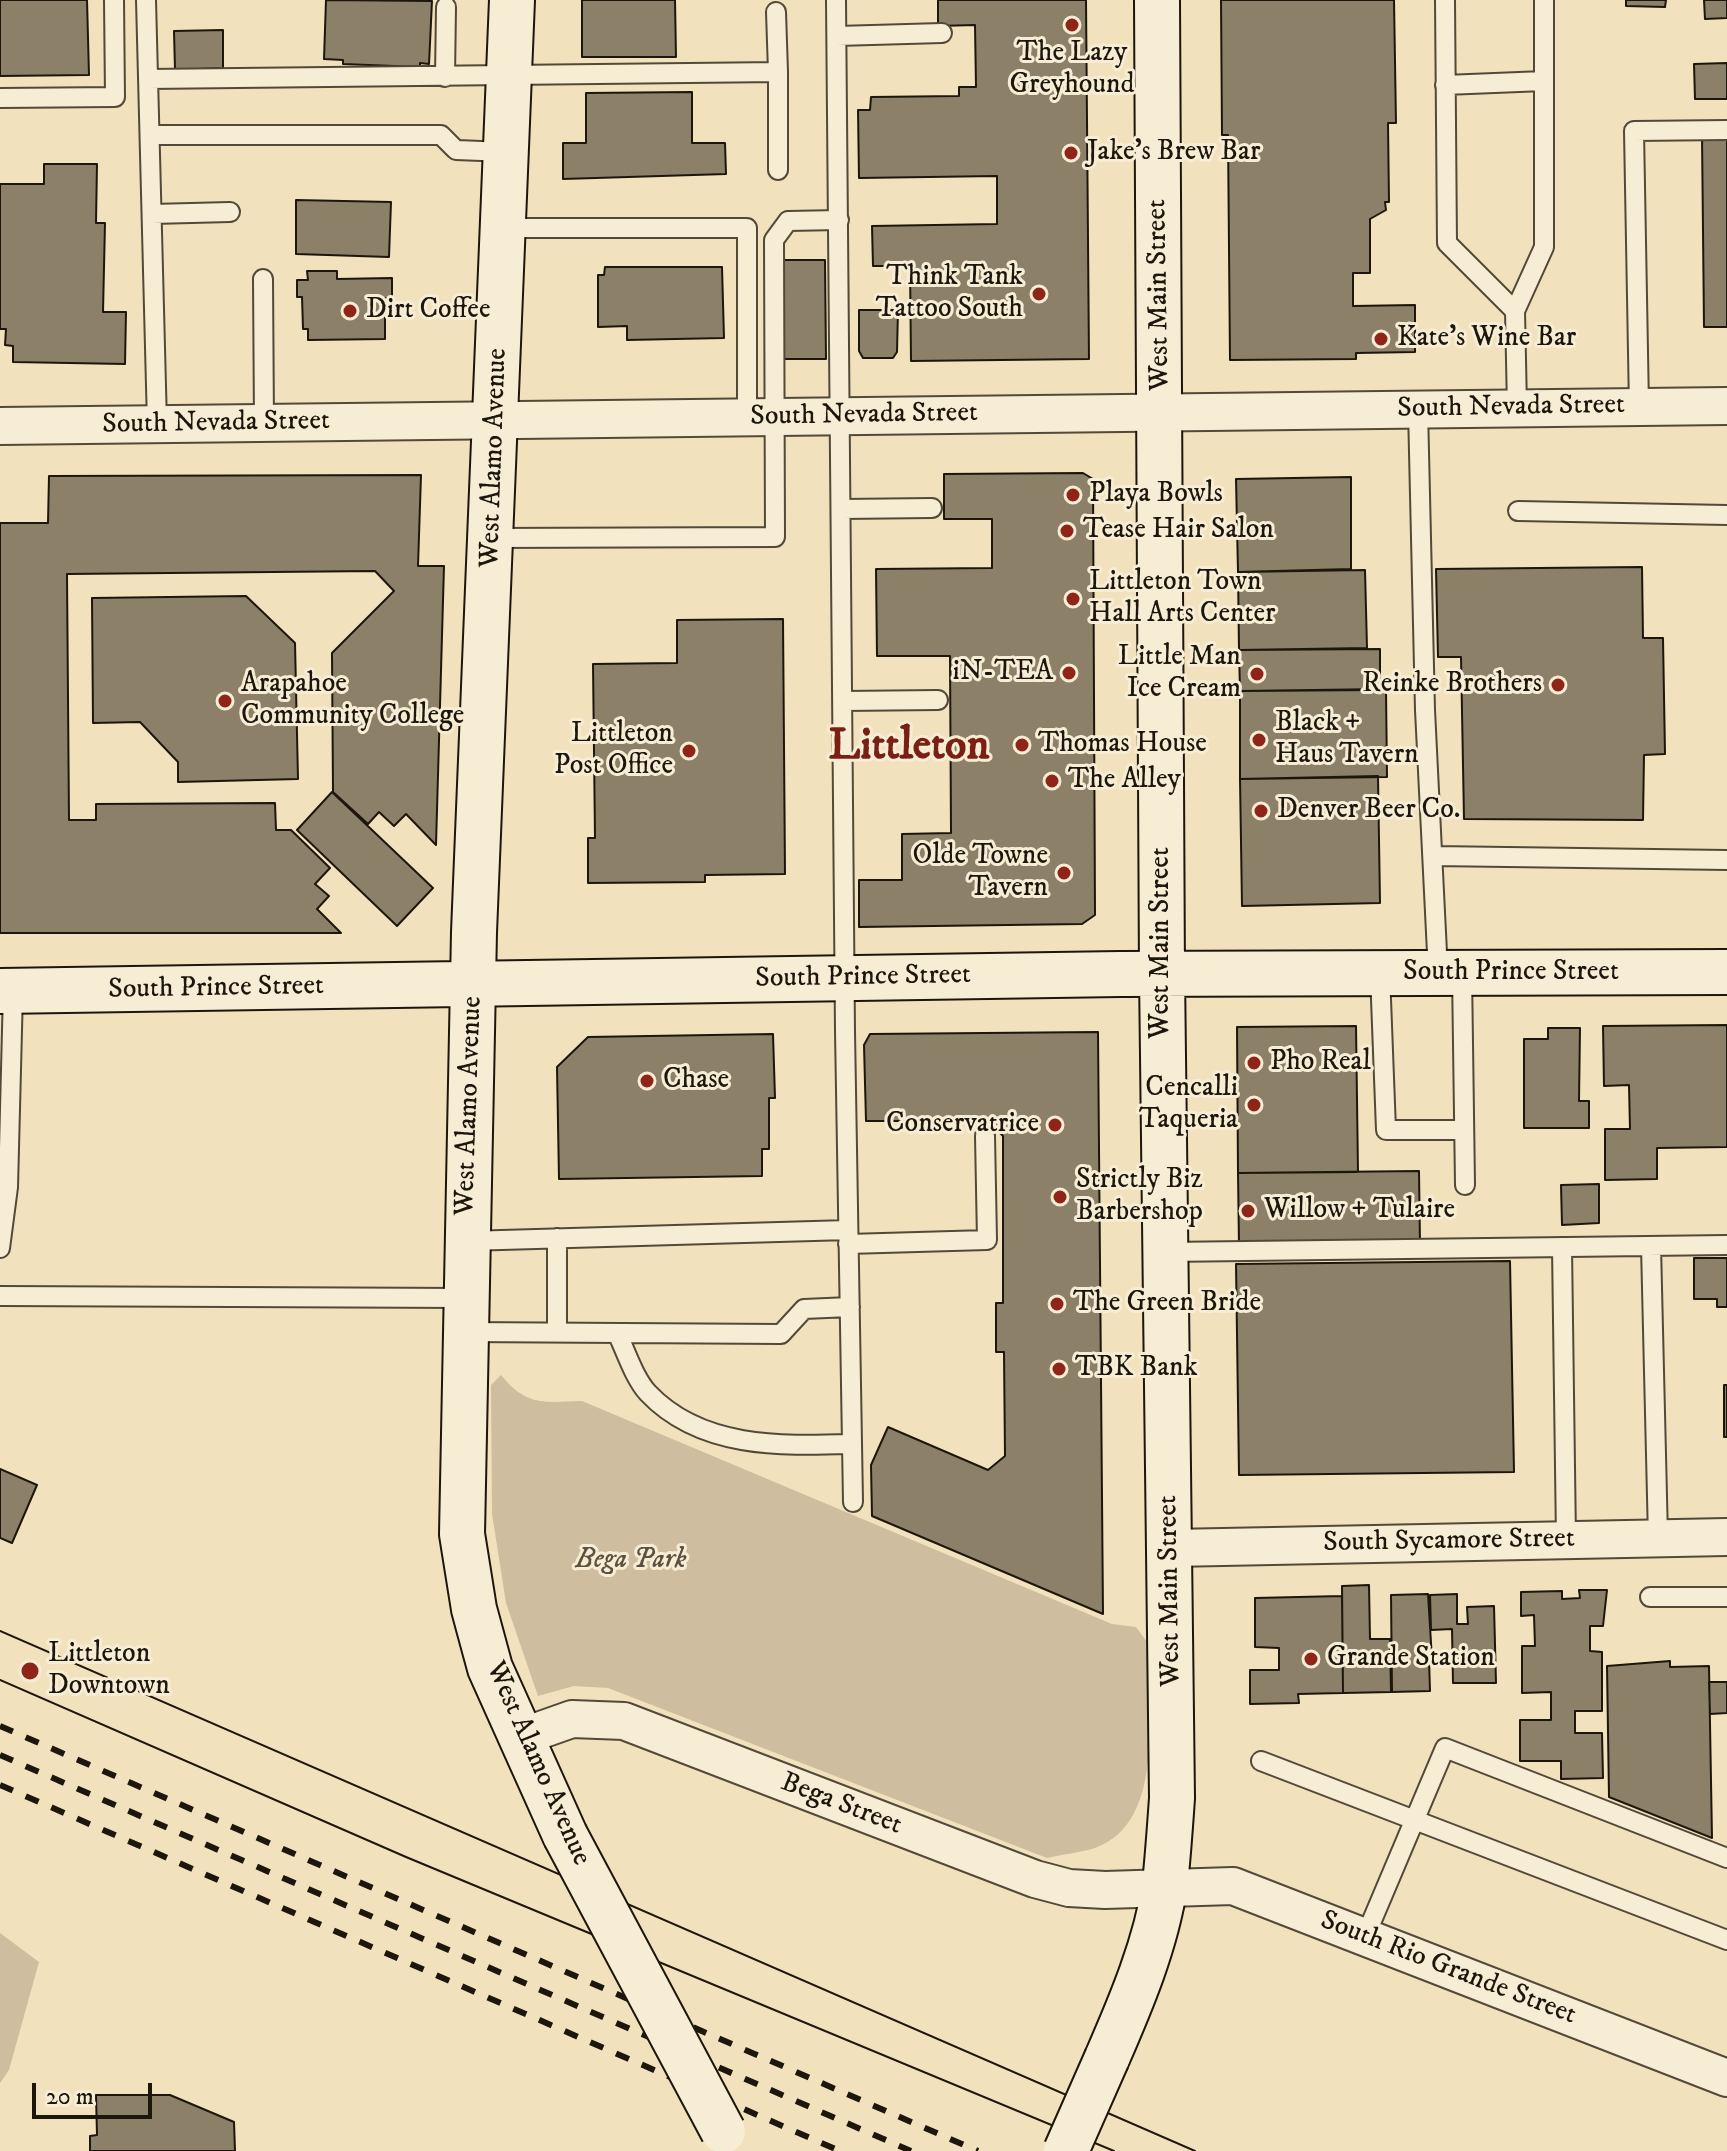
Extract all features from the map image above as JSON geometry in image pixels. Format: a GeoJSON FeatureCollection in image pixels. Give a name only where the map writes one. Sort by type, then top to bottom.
{"type":"FeatureCollection","features":[{"type":"Feature","properties":{"kind":"main road","name":"West Alamo Avenue"},"geometry":{"type":"LineString","coordinates":[[512,0],[473,986],[461,1508],[466,1570],[490,1668],[565,1835],[729,2141]]}},
{"type":"Feature","properties":{"kind":"main road","name":"West Main Street"},"geometry":{"type":"LineString","coordinates":[[1066,2151],[1136,1992],[1164,1886],[1172,1798],[1172,1548],[1162,974],[1157,0]]}},
{"type":"Feature","properties":{"kind":"main road","name":"South Prince Street"},"geometry":{"type":"LineString","coordinates":[[6,991],[1162,974],[1727,972]]}},
{"type":"Feature","properties":{"kind":"street","name":"South Nevada Street"},"geometry":{"type":"LineString","coordinates":[[0,426],[1727,406]]}},
{"type":"Feature","properties":{"kind":"street","name":"South Sycamore Street"},"geometry":{"type":"LineString","coordinates":[[1172,1548],[1727,1537]]}},
{"type":"Feature","properties":{"kind":"street","name":"Bega Street"},"geometry":{"type":"LineString","coordinates":[[521,1737],[572,1719],[624,1721],[1035,1879],[1069,1888],[1105,1890],[1164,1886]]}},
{"type":"Feature","properties":{"kind":"street","name":"South Rio Grande Street"},"geometry":{"type":"LineString","coordinates":[[1164,1886],[1233,1886],[1727,2078]]}},
{"type":"Feature","properties":{"kind":"lane"},"geometry":{"type":"LineString","coordinates":[[0,98],[115,97],[114,0]]}},
{"type":"Feature","properties":{"kind":"lane"},"geometry":{"type":"LineString","coordinates":[[146,0],[157,424]]}},
{"type":"Feature","properties":{"kind":"lane"},"geometry":{"type":"LineString","coordinates":[[836,0],[842,416],[844,978],[853,1502]]}},
{"type":"Feature","properties":{"kind":"lane"},"geometry":{"type":"LineString","coordinates":[[1445,0],[1447,243],[1515,311]]}},
{"type":"Feature","properties":{"kind":"lane"},"geometry":{"type":"LineString","coordinates":[[1517,408],[1515,311],[1544,247],[1544,0]]}},
{"type":"Feature","properties":{"kind":"lane"},"geometry":{"type":"LineString","coordinates":[[445,77],[446,7]]}},
{"type":"Feature","properties":{"kind":"lane"},"geometry":{"type":"LineString","coordinates":[[776,12],[778,170]]}},
{"type":"Feature","properties":{"kind":"lane"},"geometry":{"type":"LineString","coordinates":[[837,36],[942,33]]}},
{"type":"Feature","properties":{"kind":"lane"},"geometry":{"type":"LineString","coordinates":[[148,79],[778,72]]}},
{"type":"Feature","properties":{"kind":"lane"},"geometry":{"type":"LineString","coordinates":[[1445,85],[1544,81]]}},
{"type":"Feature","properties":{"kind":"lane"},"geometry":{"type":"LineString","coordinates":[[1639,407],[1634,131],[1727,130]]}},
{"type":"Feature","properties":{"kind":"lane"},"geometry":{"type":"LineString","coordinates":[[150,135],[441,135],[456,150],[507,152]]}},
{"type":"Feature","properties":{"kind":"lane"},"geometry":{"type":"LineString","coordinates":[[152,214],[230,212]]}},
{"type":"Feature","properties":{"kind":"lane"},"geometry":{"type":"LineString","coordinates":[[762,417],[774,240],[788,221],[839,220]]}},
{"type":"Feature","properties":{"kind":"lane"},"geometry":{"type":"LineString","coordinates":[[492,538],[775,537],[747,228],[504,228]]}},
{"type":"Feature","properties":{"kind":"lane"},"geometry":{"type":"LineString","coordinates":[[263,279],[264,423]]}},
{"type":"Feature","properties":{"kind":"lane"},"geometry":{"type":"LineString","coordinates":[[1418,409],[1425,710],[1434,856],[1450,973],[1464,1130],[1465,1185]]}},
{"type":"Feature","properties":{"kind":"lane"},"geometry":{"type":"LineString","coordinates":[[842,509],[932,508]]}},
{"type":"Feature","properties":{"kind":"lane"},"geometry":{"type":"LineString","coordinates":[[1518,511],[1727,515]]}},
{"type":"Feature","properties":{"kind":"lane"},"geometry":{"type":"LineString","coordinates":[[843,701],[938,700]]}},
{"type":"Feature","properties":{"kind":"lane"},"geometry":{"type":"LineString","coordinates":[[1434,856],[1727,860]]}},
{"type":"Feature","properties":{"kind":"lane"},"geometry":{"type":"LineString","coordinates":[[1380,973],[1386,1130],[1464,1130]]}},
{"type":"Feature","properties":{"kind":"lane"},"geometry":{"type":"LineString","coordinates":[[0,1248],[8,1187],[6,991]]}},
{"type":"Feature","properties":{"kind":"lane"},"geometry":{"type":"LineString","coordinates":[[466,1241],[848,1237],[987,1240],[985,1136]]}},
{"type":"Feature","properties":{"kind":"lane"},"geometry":{"type":"LineString","coordinates":[[557,1238],[557,1332]]}},
{"type":"Feature","properties":{"kind":"lane"},"geometry":{"type":"LineString","coordinates":[[1166,1252],[1727,1245]]}},
{"type":"Feature","properties":{"kind":"lane"},"geometry":{"type":"LineString","coordinates":[[1651,1246],[1658,1538]]}},
{"type":"Feature","properties":{"kind":"lane"},"geometry":{"type":"LineString","coordinates":[[1562,1247],[1566,1540]]}},
{"type":"Feature","properties":{"kind":"lane"},"geometry":{"type":"LineString","coordinates":[[0,1296],[464,1315],[557,1332],[617,1333],[781,1334],[804,1309],[850,1307]]}},
{"type":"Feature","properties":{"kind":"lane"},"geometry":{"type":"LineString","coordinates":[[617,1333],[647,1392],[692,1427],[769,1446],[852,1444]]}},
{"type":"Feature","properties":{"kind":"lane"},"geometry":{"type":"LineString","coordinates":[[1650,1597],[1727,1597]]}},
{"type":"Feature","properties":{"kind":"lane"},"geometry":{"type":"LineString","coordinates":[[1365,1937],[1445,1748],[1727,1858]]}},
{"type":"Feature","properties":{"kind":"lane"},"geometry":{"type":"LineString","coordinates":[[1261,1761],[1727,1940]]}},
{"type":"Feature","properties":{"kind":"green space","name":"Bega Park"},"geometry":{"type":"Polygon","coordinates":[[[501,1375],[528,1398],[547,1402],[582,1401],[1112,1624],[1136,1627],[1147,1642],[1150,1727],[1144,1787],[1134,1813],[1118,1834],[1095,1848],[1047,1858],[608,1688],[574,1686],[538,1696],[506,1603],[492,1514],[491,1385],[501,1375]]]}},
{"type":"Feature","properties":{"kind":"green space"},"geometry":{"type":"Polygon","coordinates":[[[0,1933],[39,1962],[9,2070],[0,2083],[0,1933]]]}},
{"type":"Feature","properties":{"kind":"building"},"geometry":{"type":"Polygon","coordinates":[[[0,0],[87,0],[89,75],[0,76],[0,0]]]}},
{"type":"Feature","properties":{"kind":"building"},"geometry":{"type":"Polygon","coordinates":[[[326,0],[432,1],[429,64],[420,63],[420,67],[343,64],[343,60],[324,59],[326,0]]]}},
{"type":"Feature","properties":{"kind":"building"},"geometry":{"type":"Polygon","coordinates":[[[582,0],[675,0],[676,57],[582,57],[582,0]]]}},
{"type":"Feature","properties":{"kind":"building"},"geometry":{"type":"Polygon","coordinates":[[[938,0],[1086,0],[1089,359],[911,361],[910,266],[873,266],[872,226],[997,224],[997,176],[859,178],[858,110],[870,110],[871,97],[959,96],[959,87],[976,87],[975,25],[938,26],[938,0]]]}},
{"type":"Feature","properties":{"kind":"building"},"geometry":{"type":"Polygon","coordinates":[[[1221,0],[1394,0],[1396,123],[1388,123],[1389,202],[1385,202],[1386,210],[1370,219],[1370,273],[1353,273],[1353,306],[1415,305],[1415,352],[1356,353],[1356,359],[1230,360],[1228,135],[1222,135],[1221,0]]]}},
{"type":"Feature","properties":{"kind":"building"},"geometry":{"type":"Polygon","coordinates":[[[1626,0],[1666,0],[1665,7],[1626,6],[1626,0]]]}},
{"type":"Feature","properties":{"kind":"building"},"geometry":{"type":"Polygon","coordinates":[[[1704,0],[1727,0],[1727,18],[1705,19],[1704,0]]]}},
{"type":"Feature","properties":{"kind":"building"},"geometry":{"type":"Polygon","coordinates":[[[223,30],[223,68],[175,70],[174,31],[223,30]]]}},
{"type":"Feature","properties":{"kind":"building"},"geometry":{"type":"Polygon","coordinates":[[[1727,63],[1727,99],[1695,99],[1694,64],[1727,63]]]}},
{"type":"Feature","properties":{"kind":"building"},"geometry":{"type":"Polygon","coordinates":[[[692,92],[692,143],[725,143],[726,174],[563,179],[563,143],[586,143],[586,93],[692,92]]]}},
{"type":"Feature","properties":{"kind":"building"},"geometry":{"type":"Polygon","coordinates":[[[1702,136],[1727,136],[1727,327],[1704,327],[1702,136]]]}},
{"type":"Feature","properties":{"kind":"building"},"geometry":{"type":"Polygon","coordinates":[[[44,164],[97,164],[96,223],[105,223],[103,312],[126,312],[125,364],[13,362],[13,346],[5,345],[6,329],[0,329],[0,184],[44,184],[44,164]]]}},
{"type":"Feature","properties":{"kind":"building"},"geometry":{"type":"Polygon","coordinates":[[[296,200],[391,202],[389,257],[296,254],[296,200]]]}},
{"type":"Feature","properties":{"kind":"building"},"geometry":{"type":"Polygon","coordinates":[[[782,260],[825,260],[826,359],[783,359],[782,260]]]}},
{"type":"Feature","properties":{"kind":"building"},"geometry":{"type":"Polygon","coordinates":[[[605,267],[722,267],[724,338],[627,340],[627,326],[598,327],[598,275],[604,275],[605,267]]]}},
{"type":"Feature","properties":{"kind":"building"},"geometry":{"type":"Polygon","coordinates":[[[307,271],[337,271],[337,279],[392,278],[392,298],[385,298],[385,339],[308,340],[308,329],[303,329],[302,297],[297,297],[297,280],[308,280],[307,271]]]}},
{"type":"Feature","properties":{"kind":"building"},"geometry":{"type":"Polygon","coordinates":[[[859,310],[898,310],[897,352],[893,358],[863,358],[859,351],[859,310]]]}},
{"type":"Feature","properties":{"kind":"building","name":"Thomas House"},"geometry":{"type":"Polygon","coordinates":[[[1083,473],[1093,479],[1095,915],[1082,924],[859,927],[859,880],[902,880],[902,834],[951,833],[950,656],[877,656],[876,569],[992,568],[992,519],[944,519],[944,474],[1083,473]]]}},
{"type":"Feature","properties":{"kind":"building"},"geometry":{"type":"Polygon","coordinates":[[[421,475],[418,566],[444,566],[436,845],[406,814],[394,826],[379,812],[368,824],[333,792],[332,653],[394,591],[375,571],[67,574],[69,820],[96,820],[96,804],[275,803],[276,830],[291,830],[330,868],[315,884],[329,896],[317,909],[341,933],[0,933],[0,523],[48,523],[49,476],[421,475]]]}},
{"type":"Feature","properties":{"kind":"building"},"geometry":{"type":"Polygon","coordinates":[[[1351,477],[1351,569],[1238,572],[1236,479],[1351,477]]]}},
{"type":"Feature","properties":{"kind":"building"},"geometry":{"type":"Polygon","coordinates":[[[1642,567],[1643,638],[1663,638],[1665,754],[1644,755],[1643,820],[1464,819],[1461,657],[1438,657],[1436,569],[1642,567]]]}},
{"type":"Feature","properties":{"kind":"building"},"geometry":{"type":"Polygon","coordinates":[[[1365,570],[1367,648],[1239,650],[1238,572],[1365,570]]]}},
{"type":"Feature","properties":{"kind":"building"},"geometry":{"type":"Polygon","coordinates":[[[246,596],[295,643],[298,779],[178,782],[178,762],[140,722],[93,723],[92,598],[246,596]]]}},
{"type":"Feature","properties":{"kind":"building","name":"Littleton Post Office"},"geometry":{"type":"Polygon","coordinates":[[[783,619],[785,874],[705,875],[705,882],[588,883],[588,838],[595,838],[593,664],[677,663],[677,620],[783,619]]]}},
{"type":"Feature","properties":{"kind":"building"},"geometry":{"type":"Polygon","coordinates":[[[1380,649],[1380,690],[1240,691],[1239,650],[1380,649]]]}},
{"type":"Feature","properties":{"kind":"building"},"geometry":{"type":"Polygon","coordinates":[[[1386,689],[1387,777],[1240,779],[1240,691],[1386,689]]]}},
{"type":"Feature","properties":{"kind":"building"},"geometry":{"type":"Polygon","coordinates":[[[1378,776],[1380,903],[1242,906],[1240,779],[1378,776]]]}},
{"type":"Feature","properties":{"kind":"building"},"geometry":{"type":"Polygon","coordinates":[[[332,792],[433,888],[397,926],[297,830],[332,792]]]}},
{"type":"Feature","properties":{"kind":"building"},"geometry":{"type":"Polygon","coordinates":[[[1727,1025],[1727,1147],[1657,1148],[1657,1179],[1605,1180],[1605,1129],[1630,1129],[1629,1085],[1604,1086],[1603,1026],[1727,1025]]]}},
{"type":"Feature","properties":{"kind":"building"},"geometry":{"type":"Polygon","coordinates":[[[1356,1026],[1358,1172],[1238,1173],[1237,1027],[1356,1026]]]}},
{"type":"Feature","properties":{"kind":"building"},"geometry":{"type":"Polygon","coordinates":[[[1548,1028],[1580,1028],[1579,1101],[1589,1101],[1589,1128],[1524,1128],[1524,1039],[1548,1039],[1548,1028]]]}},
{"type":"Feature","properties":{"kind":"building"},"geometry":{"type":"Polygon","coordinates":[[[1098,1032],[1103,1614],[872,1516],[871,1465],[888,1427],[988,1470],[1005,1456],[1004,1352],[996,1352],[996,1303],[1003,1303],[1003,1136],[988,1121],[866,1121],[864,1045],[870,1034],[1098,1032]]]}},
{"type":"Feature","properties":{"kind":"building"},"geometry":{"type":"Polygon","coordinates":[[[773,1034],[775,1098],[769,1098],[769,1149],[762,1149],[762,1176],[559,1179],[557,1067],[588,1037],[773,1034]]]}},
{"type":"Feature","properties":{"kind":"building"},"geometry":{"type":"Polygon","coordinates":[[[1419,1171],[1420,1244],[1239,1246],[1238,1173],[1419,1171]]]}},
{"type":"Feature","properties":{"kind":"building"},"geometry":{"type":"Polygon","coordinates":[[[1599,1184],[1599,1223],[1562,1225],[1561,1185],[1599,1184]]]}},
{"type":"Feature","properties":{"kind":"building"},"geometry":{"type":"Polygon","coordinates":[[[1694,1258],[1727,1258],[1727,1307],[1717,1307],[1717,1299],[1694,1299],[1694,1258]]]}},
{"type":"Feature","properties":{"kind":"building"},"geometry":{"type":"Polygon","coordinates":[[[1510,1261],[1514,1472],[1239,1475],[1236,1264],[1510,1261]]]}},
{"type":"Feature","properties":{"kind":"building"},"geometry":{"type":"Polygon","coordinates":[[[1724,1385],[1727,1385],[1727,1437],[1724,1437],[1724,1385]]]}},
{"type":"Feature","properties":{"kind":"building"},"geometry":{"type":"Polygon","coordinates":[[[0,1469],[37,1485],[12,1543],[0,1538],[0,1469]]]}},
{"type":"Feature","properties":{"kind":"building"},"geometry":{"type":"Polygon","coordinates":[[[1369,1585],[1370,1639],[1390,1639],[1391,1692],[1343,1693],[1342,1586],[1369,1585]]]}},
{"type":"Feature","properties":{"kind":"building"},"geometry":{"type":"Polygon","coordinates":[[[1579,1590],[1607,1590],[1603,1626],[1590,1626],[1590,1651],[1602,1652],[1602,1711],[1575,1711],[1575,1733],[1602,1733],[1603,1778],[1561,1779],[1561,1761],[1520,1761],[1520,1720],[1551,1720],[1551,1692],[1522,1693],[1522,1646],[1535,1646],[1534,1615],[1521,1616],[1521,1592],[1562,1591],[1562,1599],[1580,1598],[1579,1590]]]}},
{"type":"Feature","properties":{"kind":"building"},"geometry":{"type":"Polygon","coordinates":[[[1428,1594],[1432,1659],[1429,1659],[1430,1691],[1392,1692],[1391,1595],[1428,1594]]]}},
{"type":"Feature","properties":{"kind":"building"},"geometry":{"type":"Polygon","coordinates":[[[1457,1594],[1457,1624],[1468,1624],[1467,1607],[1494,1606],[1496,1683],[1453,1683],[1452,1629],[1431,1630],[1430,1595],[1457,1594]]]}},
{"type":"Feature","properties":{"kind":"building","name":"Grande Station"},"geometry":{"type":"Polygon","coordinates":[[[1342,1596],[1343,1693],[1298,1694],[1299,1703],[1250,1704],[1250,1670],[1279,1670],[1279,1648],[1255,1647],[1255,1598],[1342,1596]]]}},
{"type":"Feature","properties":{"kind":"building"},"geometry":{"type":"Polygon","coordinates":[[[1670,1661],[1670,1667],[1709,1666],[1712,1838],[1609,1797],[1607,1666],[1670,1661]]]}},
{"type":"Feature","properties":{"kind":"building"},"geometry":{"type":"Polygon","coordinates":[[[1709,1682],[1727,1682],[1727,1713],[1710,1714],[1709,1682]]]}},
{"type":"Feature","properties":{"kind":"building"},"geometry":{"type":"Polygon","coordinates":[[[96,2095],[170,2095],[234,2122],[235,2151],[90,2151],[90,2136],[97,2135],[96,2095]]]}},
{"type":"Feature","properties":{"kind":"tram line"},"geometry":{"type":"LineString","coordinates":[[0,1631],[1195,2151]]}},
{"type":"Feature","properties":{"kind":"tram line"},"geometry":{"type":"LineString","coordinates":[[0,1680],[406,1857],[1114,2151]]}},
{"type":"Feature","properties":{"kind":"railway"},"geometry":{"type":"LineString","coordinates":[[0,1726],[978,2151]]}},
{"type":"Feature","properties":{"kind":"railway"},"geometry":{"type":"LineString","coordinates":[[0,1755],[911,2151]]}},
{"type":"Feature","properties":{"kind":"railway"},"geometry":{"type":"LineString","coordinates":[[0,1785],[840,2151]]}},
{"type":"Feature","properties":{"kind":"place","name":"The Lazy Greyhound"},"geometry":{"type":"Point","coordinates":[1072,25]}},
{"type":"Feature","properties":{"kind":"place","name":"Jake's Brew Bar"},"geometry":{"type":"Point","coordinates":[1071,153]}},
{"type":"Feature","properties":{"kind":"place","name":"Think Tank Tattoo South"},"geometry":{"type":"Point","coordinates":[1039,294]}},
{"type":"Feature","properties":{"kind":"place","name":"Dirt Coffee"},"geometry":{"type":"Point","coordinates":[350,311]}},
{"type":"Feature","properties":{"kind":"place","name":"Kate's Wine Bar"},"geometry":{"type":"Point","coordinates":[1381,339]}},
{"type":"Feature","properties":{"kind":"place","name":"Playa Bowls"},"geometry":{"type":"Point","coordinates":[1073,495]}},
{"type":"Feature","properties":{"kind":"place","name":"Tease Hair Salon"},"geometry":{"type":"Point","coordinates":[1067,531]}},
{"type":"Feature","properties":{"kind":"place","name":"Littleton Town Hall Arts Center"},"geometry":{"type":"Point","coordinates":[1073,599]}},
{"type":"Feature","properties":{"kind":"place","name":"iN-TEA"},"geometry":{"type":"Point","coordinates":[1069,673]}},
{"type":"Feature","properties":{"kind":"place","name":"Little Man Ice Cream"},"geometry":{"type":"Point","coordinates":[1257,674]}},
{"type":"Feature","properties":{"kind":"place","name":"Reinke Brothers"},"geometry":{"type":"Point","coordinates":[1558,685]}},
{"type":"Feature","properties":{"kind":"place","name":"Arapahoe Community College"},"geometry":{"type":"Point","coordinates":[225,701]}},
{"type":"Feature","properties":{"kind":"place","name":"Black + Haus Tavern"},"geometry":{"type":"Point","coordinates":[1259,740]}},
{"type":"Feature","properties":{"kind":"place","name":"Thomas House"},"geometry":{"type":"Point","coordinates":[1022,745]}},
{"type":"Feature","properties":{"kind":"place","name":"Littleton Post Office"},"geometry":{"type":"Point","coordinates":[689,751]}},
{"type":"Feature","properties":{"kind":"place","name":"The Alley"},"geometry":{"type":"Point","coordinates":[1052,781]}},
{"type":"Feature","properties":{"kind":"place","name":"Denver Beer Co."},"geometry":{"type":"Point","coordinates":[1261,811]}},
{"type":"Feature","properties":{"kind":"place","name":"Olde Towne Tavern"},"geometry":{"type":"Point","coordinates":[1064,873]}},
{"type":"Feature","properties":{"kind":"place","name":"Pho Real"},"geometry":{"type":"Point","coordinates":[1254,1063]}},
{"type":"Feature","properties":{"kind":"place","name":"Chase"},"geometry":{"type":"Point","coordinates":[647,1081]}},
{"type":"Feature","properties":{"kind":"place","name":"Cencalli Taqueria"},"geometry":{"type":"Point","coordinates":[1254,1105]}},
{"type":"Feature","properties":{"kind":"place","name":"Conservatrice"},"geometry":{"type":"Point","coordinates":[1055,1125]}},
{"type":"Feature","properties":{"kind":"place","name":"Strictly Biz Barbershop"},"geometry":{"type":"Point","coordinates":[1060,1197]}},
{"type":"Feature","properties":{"kind":"place","name":"Willow + Tulaire"},"geometry":{"type":"Point","coordinates":[1248,1211]}},
{"type":"Feature","properties":{"kind":"place","name":"The Green Bride"},"geometry":{"type":"Point","coordinates":[1057,1304]}},
{"type":"Feature","properties":{"kind":"place","name":"TBK Bank"},"geometry":{"type":"Point","coordinates":[1059,1369]}},
{"type":"Feature","properties":{"kind":"place","name":"Grande Station"},"geometry":{"type":"Point","coordinates":[1311,1659]}},
{"type":"Feature","properties":{"kind":"place","name":"Littleton Downtown"},"geometry":{"type":"Point","coordinates":[30,1671]}},
{"type":"Feature","properties":{"kind":"district","name":"Littleton"},"geometry":{"type":"Point","coordinates":[909,749]}}]}
